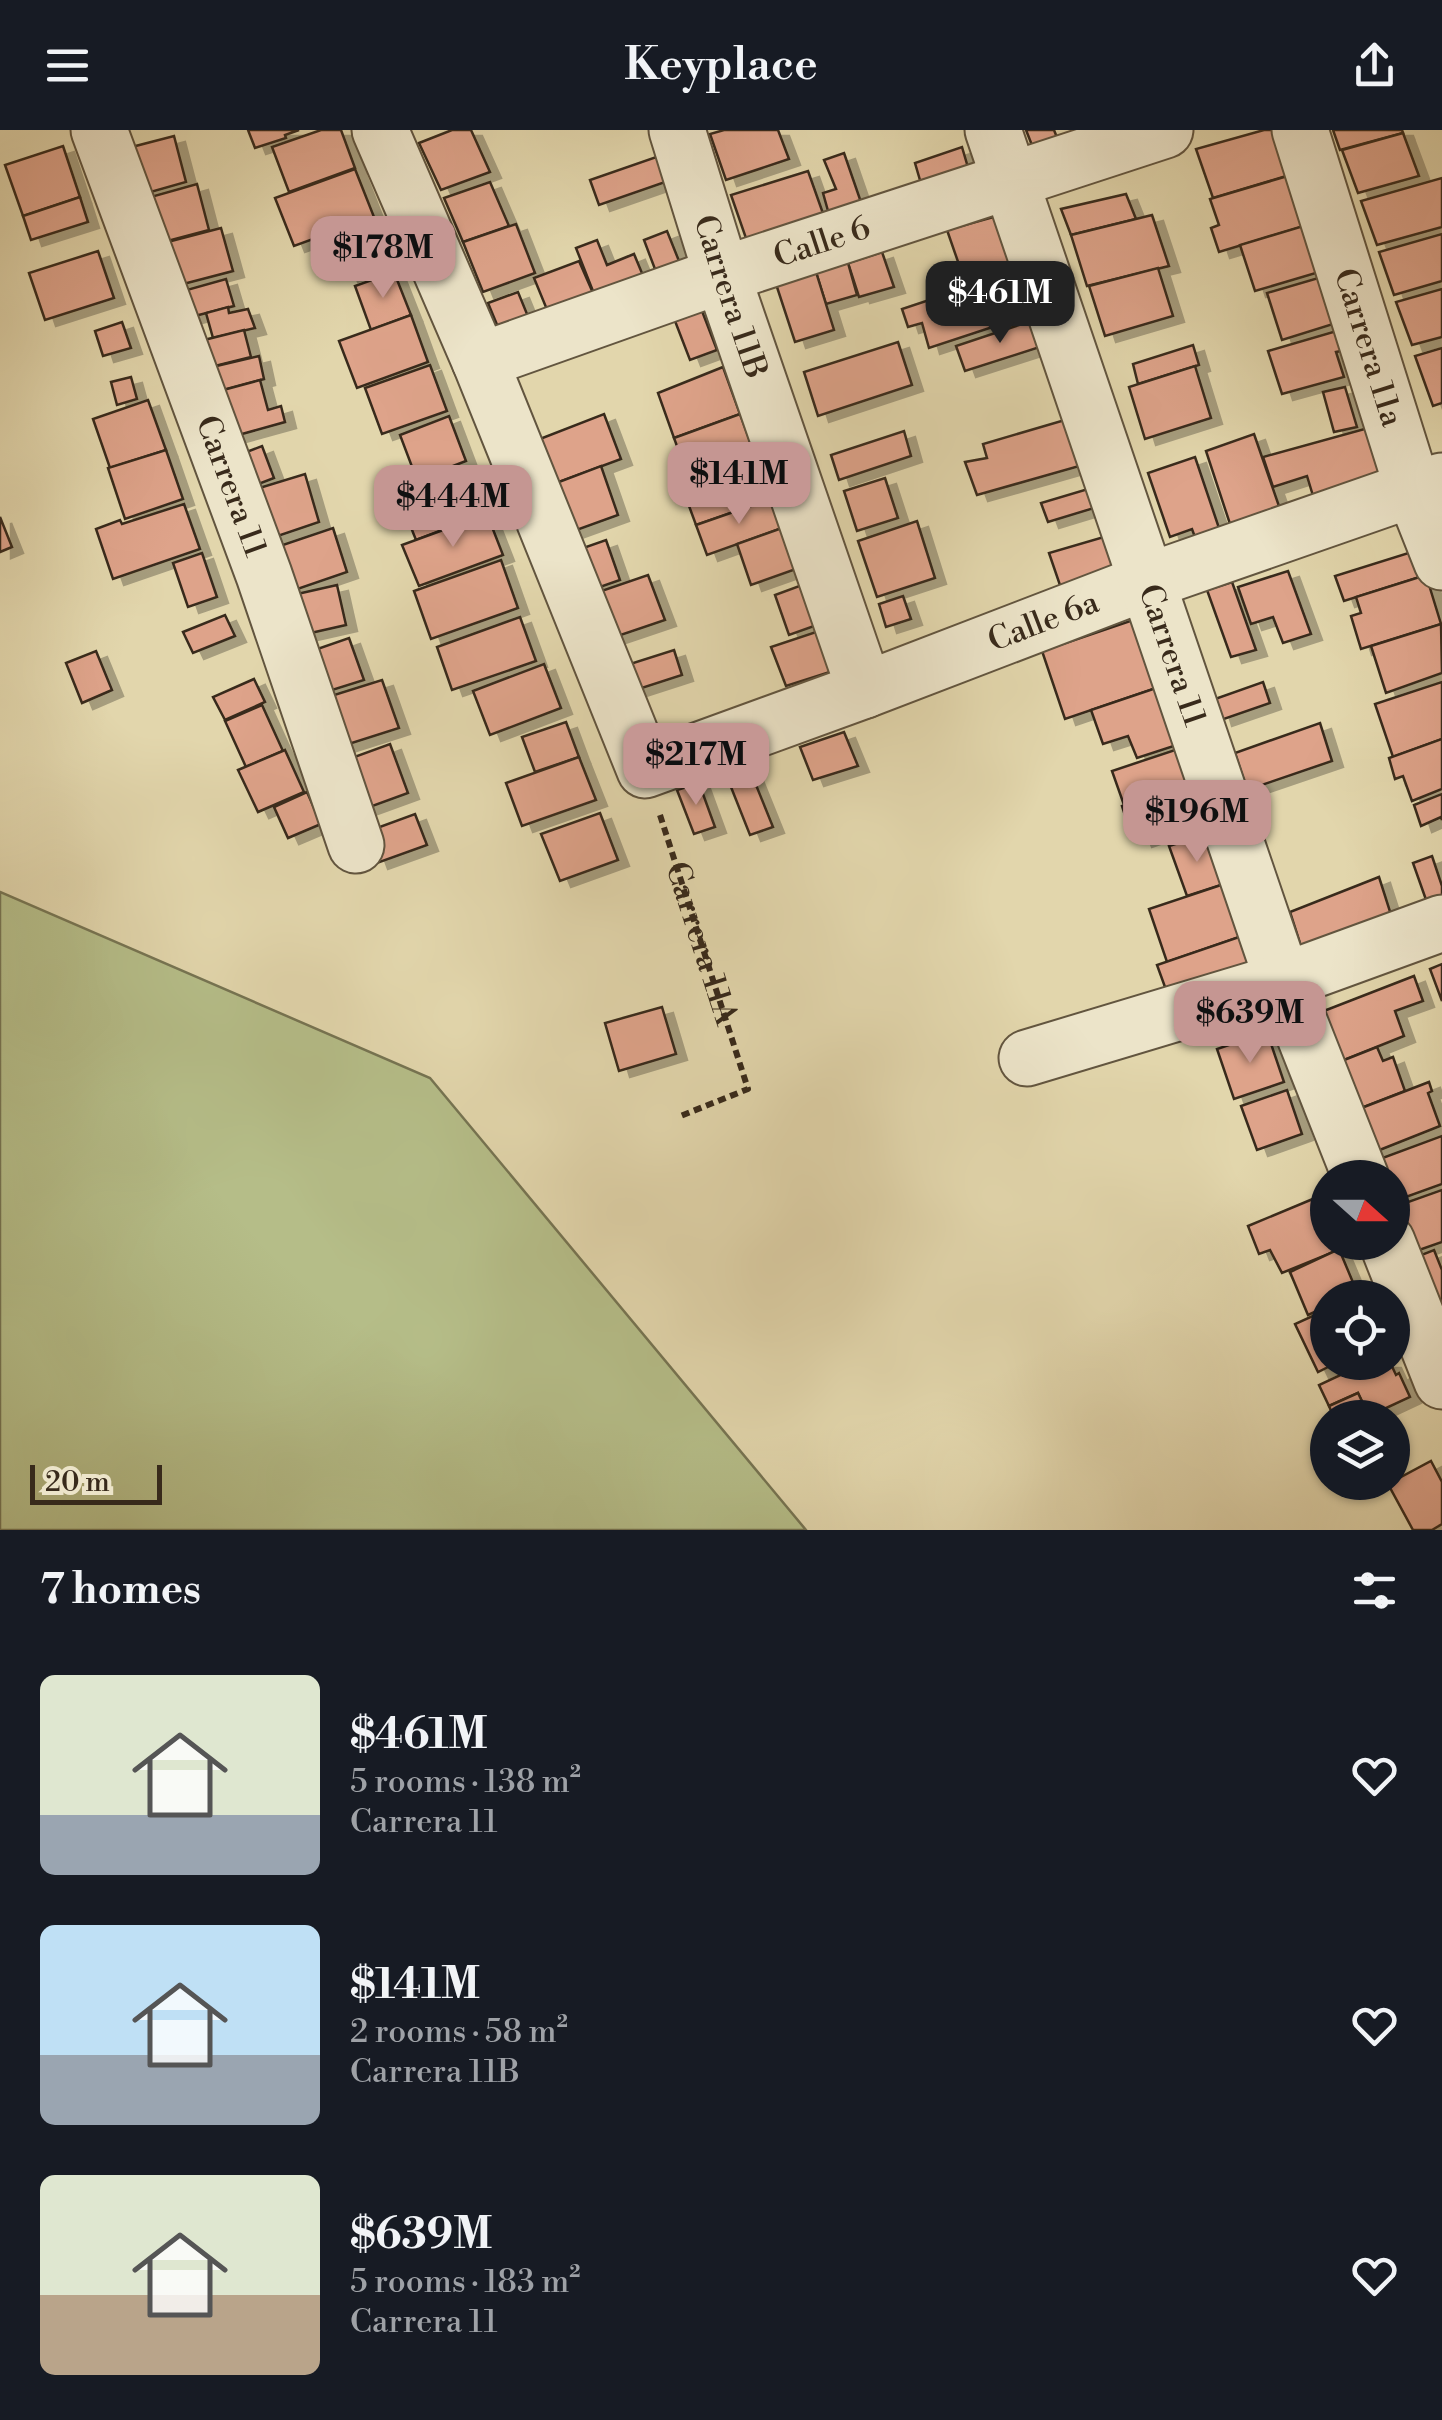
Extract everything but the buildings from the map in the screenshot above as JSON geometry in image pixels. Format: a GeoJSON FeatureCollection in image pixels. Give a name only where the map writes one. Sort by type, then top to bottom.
{"type":"FeatureCollection","features":[{"type":"Feature","properties":{"kind":"street","name":"Carrera 11"},"geometry":{"type":"LineString","coordinates":[[99,130],[264,575],[356,845]]}},
{"type":"Feature","properties":{"kind":"street"},"geometry":{"type":"LineString","coordinates":[[380,130],[480,361],[645,770]]}},
{"type":"Feature","properties":{"kind":"street","name":"Carrera 11B"},"geometry":{"type":"LineString","coordinates":[[678,130],[722,275],[865,690]]}},
{"type":"Feature","properties":{"kind":"street","name":"Calle 6"},"geometry":{"type":"LineString","coordinates":[[480,361],[722,275],[1002,154],[1166,130]]}},
{"type":"Feature","properties":{"kind":"street","name":"Carrera 11a"},"geometry":{"type":"LineString","coordinates":[[1300,130],[1428,484],[1442,562]]}},
{"type":"Feature","properties":{"kind":"street","name":"Carrera 11"},"geometry":{"type":"LineString","coordinates":[[1002,154],[1284,981],[1354,1160]]}},
{"type":"Feature","properties":{"kind":"street","name":"Calle 6a"},"geometry":{"type":"LineString","coordinates":[[645,770],[1149,581],[1428,484]]}},
{"type":"Feature","properties":{"kind":"street"},"geometry":{"type":"LineString","coordinates":[[1026,1058],[1284,981],[1442,923]]}},
{"type":"Feature","properties":{"kind":"street"},"geometry":{"type":"LineString","coordinates":[[1394,1260],[1442,1381]]}},
{"type":"Feature","properties":{"kind":"path","name":"Carrera 11A"},"geometry":{"type":"LineString","coordinates":[[645,770],[748,1089],[678,1117]]}},
{"type":"Feature","properties":{"kind":"green space"},"geometry":{"type":"Polygon","coordinates":[[[0,892],[430,1078],[806,1530],[0,1530],[0,892]]]}}]}
